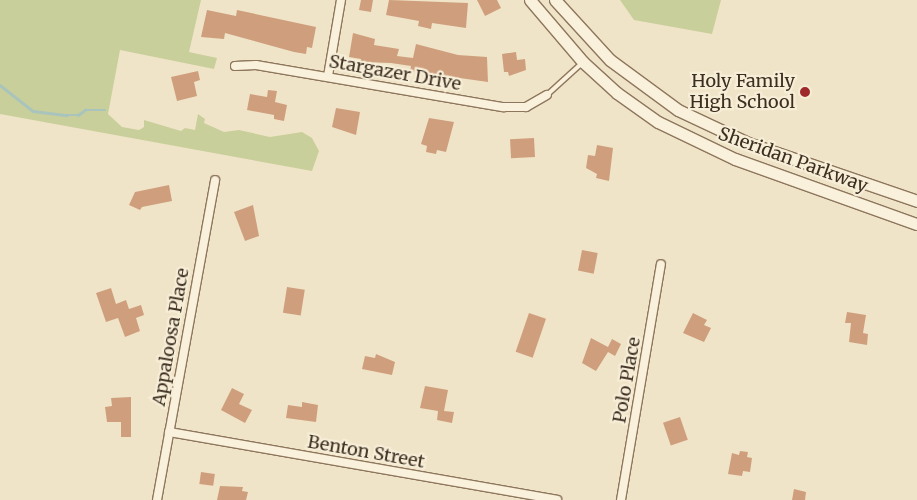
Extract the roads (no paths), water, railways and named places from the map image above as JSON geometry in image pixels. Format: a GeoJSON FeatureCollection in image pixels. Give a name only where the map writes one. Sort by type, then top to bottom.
{"type":"FeatureCollection","features":[{"type":"Feature","properties":{"kind":"main road","name":"Sheridan Parkway"},"geometry":{"type":"LineString","coordinates":[[530,0],[582,62],[642,111],[703,146],[917,224]]}},
{"type":"Feature","properties":{"kind":"main road","name":"Sheridan Parkway"},"geometry":{"type":"LineString","coordinates":[[554,0],[610,60],[678,110],[748,142],[917,201]]}},
{"type":"Feature","properties":{"kind":"street"},"geometry":{"type":"LineString","coordinates":[[328,76],[341,0]]}},
{"type":"Feature","properties":{"kind":"street","name":"Stargazer Drive"},"geometry":{"type":"LineString","coordinates":[[235,66],[256,64],[503,107],[526,107],[547,95]]}},
{"type":"Feature","properties":{"kind":"street","name":"Appaloosa Place"},"geometry":{"type":"LineString","coordinates":[[157,500],[215,180]]}},
{"type":"Feature","properties":{"kind":"street","name":"Polo Place"},"geometry":{"type":"LineString","coordinates":[[621,500],[661,264]]}},
{"type":"Feature","properties":{"kind":"street","name":"Benton Street"},"geometry":{"type":"LineString","coordinates":[[169,432],[557,500]]}},
{"type":"Feature","properties":{"kind":"lane"},"geometry":{"type":"LineString","coordinates":[[547,95],[582,62]]}},
{"type":"Feature","properties":{"kind":"waterway"},"geometry":{"type":"LineString","coordinates":[[0,85],[33,111],[78,115],[85,110],[105,110]]}},
{"type":"Feature","properties":{"kind":"place","name":"Holy Family High School"},"geometry":{"type":"Point","coordinates":[805,92]}}]}
